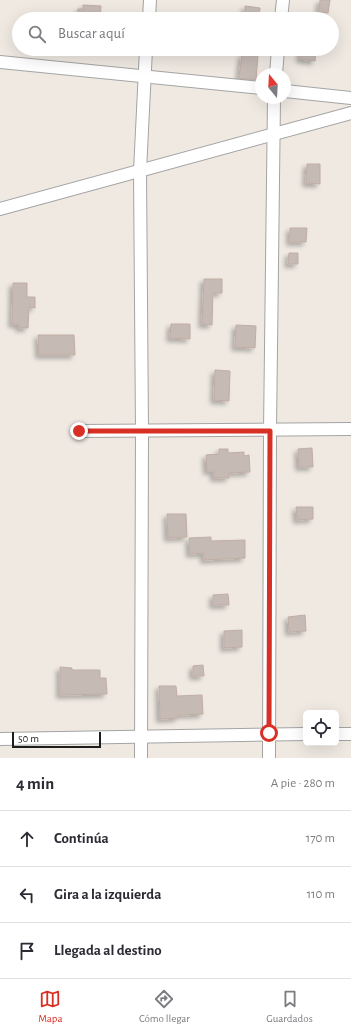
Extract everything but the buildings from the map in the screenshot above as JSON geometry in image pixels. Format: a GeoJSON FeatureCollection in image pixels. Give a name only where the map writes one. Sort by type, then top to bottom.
{"type":"FeatureCollection","features":[{"type":"Feature","properties":{"kind":"street"},"geometry":{"type":"LineString","coordinates":[[149,12],[150,0]]}},
{"type":"Feature","properties":{"kind":"street"},"geometry":{"type":"LineString","coordinates":[[282,12],[283,0]]}},
{"type":"Feature","properties":{"kind":"street"},"geometry":{"type":"LineString","coordinates":[[141,758],[142,431],[140,171],[143,76],[145,56]]}},
{"type":"Feature","properties":{"kind":"street"},"geometry":{"type":"LineString","coordinates":[[276,68],[277,56]]}},
{"type":"Feature","properties":{"kind":"street"},"geometry":{"type":"LineString","coordinates":[[0,62],[255,87]]}},
{"type":"Feature","properties":{"kind":"street"},"geometry":{"type":"LineString","coordinates":[[291,92],[351,98]]}},
{"type":"Feature","properties":{"kind":"street"},"geometry":{"type":"LineString","coordinates":[[269,758],[270,431],[274,104]]}},
{"type":"Feature","properties":{"kind":"street"},"geometry":{"type":"LineString","coordinates":[[0,209],[351,113]]}},
{"type":"Feature","properties":{"kind":"street"},"geometry":{"type":"LineString","coordinates":[[79,431],[270,431],[351,429]]}},
{"type":"Feature","properties":{"kind":"street"},"geometry":{"type":"LineString","coordinates":[[0,740],[269,733],[303,734]]}},
{"type":"Feature","properties":{"kind":"street"},"geometry":{"type":"LineString","coordinates":[[339,734],[351,734]]}},
{"type":"Feature","properties":{"kind":"route"},"geometry":{"type":"LineString","coordinates":[[79,431],[270,431],[269,733]]}}]}
